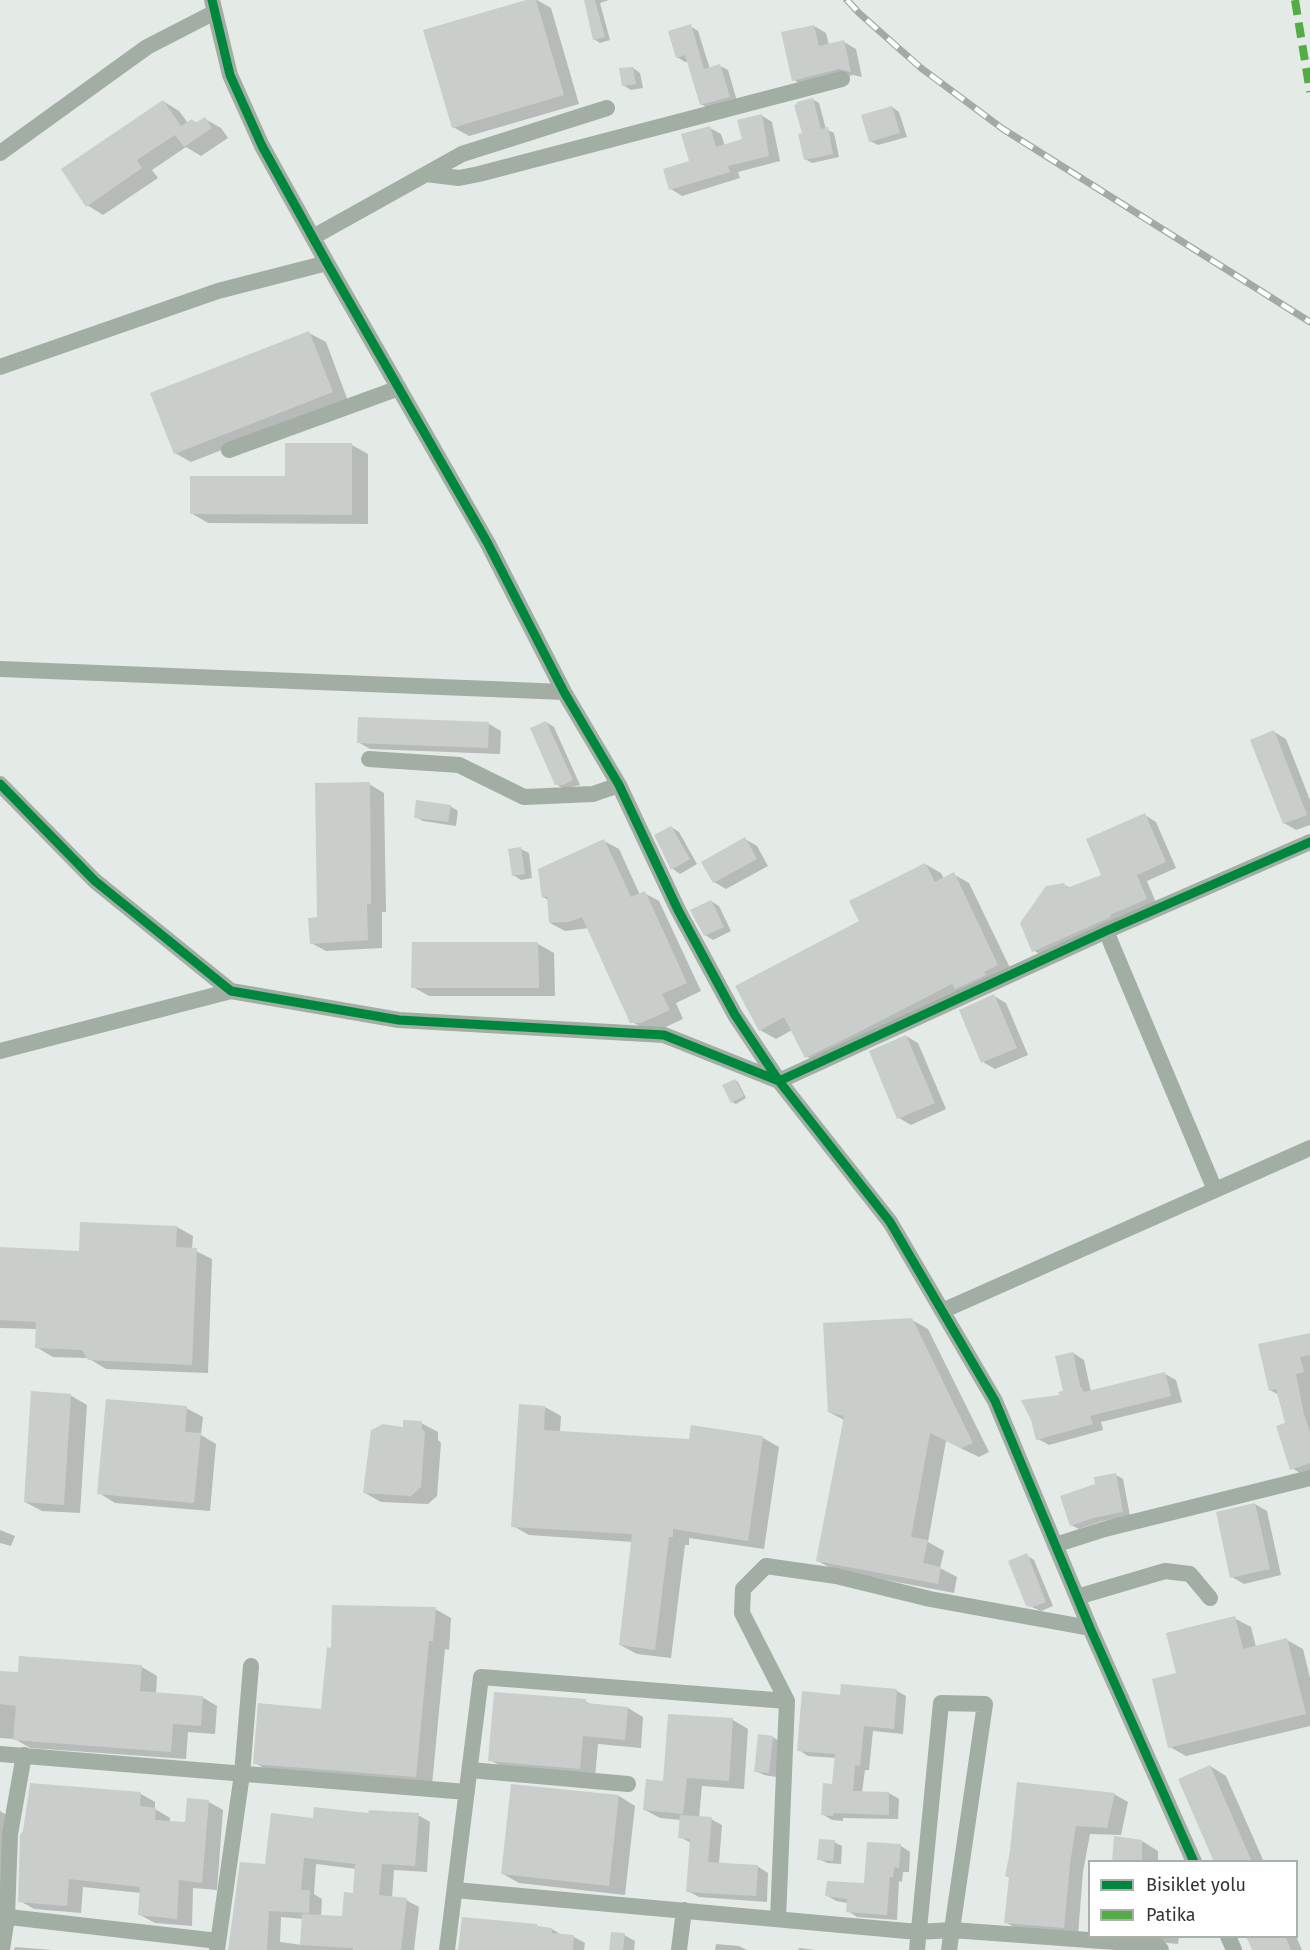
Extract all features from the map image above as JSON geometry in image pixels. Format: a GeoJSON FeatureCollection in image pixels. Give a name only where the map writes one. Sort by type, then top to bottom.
{"type":"FeatureCollection","features":[{"type":"Feature","properties":{"kind":"street"},"geometry":{"type":"LineString","coordinates":[[0,153],[147,47],[214,6],[231,75],[262,146],[488,542],[564,692],[619,785],[678,910],[735,1015],[779,1081],[890,1222],[995,1401],[1090,1628],[1193,1860]]}},
{"type":"Feature","properties":{"kind":"street"},"geometry":{"type":"LineString","coordinates":[[426,174],[459,178],[478,174],[842,79]]}},
{"type":"Feature","properties":{"kind":"street"},"geometry":{"type":"LineString","coordinates":[[313,237],[462,154],[607,108]]}},
{"type":"Feature","properties":{"kind":"street"},"geometry":{"type":"LineString","coordinates":[[0,367],[218,291],[327,263]]}},
{"type":"Feature","properties":{"kind":"street"},"geometry":{"type":"LineString","coordinates":[[229,450],[399,388]]}},
{"type":"Feature","properties":{"kind":"street"},"geometry":{"type":"LineString","coordinates":[[0,669],[564,692]]}},
{"type":"Feature","properties":{"kind":"street"},"geometry":{"type":"LineString","coordinates":[[369,759],[459,765],[524,797],[593,794],[619,785]]}},
{"type":"Feature","properties":{"kind":"street"},"geometry":{"type":"LineString","coordinates":[[0,784],[95,881],[231,991]]}},
{"type":"Feature","properties":{"kind":"street"},"geometry":{"type":"LineString","coordinates":[[0,1051],[231,991],[399,1020],[664,1035],[779,1081],[1106,931],[1310,842]]}},
{"type":"Feature","properties":{"kind":"street"},"geometry":{"type":"LineString","coordinates":[[1106,931],[1215,1190]]}},
{"type":"Feature","properties":{"kind":"street"},"geometry":{"type":"LineString","coordinates":[[942,1311],[1310,1148]]}},
{"type":"Feature","properties":{"kind":"street"},"geometry":{"type":"LineString","coordinates":[[1055,1545],[1105,1529],[1310,1478]]}},
{"type":"Feature","properties":{"kind":"street"},"geometry":{"type":"LineString","coordinates":[[778,1919],[787,1701],[742,1614],[743,1589],[766,1566],[836,1576],[930,1599],[1090,1628]]}},
{"type":"Feature","properties":{"kind":"street"},"geometry":{"type":"LineString","coordinates":[[1077,1597],[1165,1571],[1190,1574],[1210,1598]]}},
{"type":"Feature","properties":{"kind":"street"},"geometry":{"type":"LineString","coordinates":[[3,1917],[217,1945],[242,1774],[251,1666]]}},
{"type":"Feature","properties":{"kind":"street"},"geometry":{"type":"LineString","coordinates":[[447,1950],[481,1677],[787,1701]]}},
{"type":"Feature","properties":{"kind":"street"},"geometry":{"type":"LineString","coordinates":[[917,1950],[941,1703],[985,1704],[949,1950]]}},
{"type":"Feature","properties":{"kind":"street"},"geometry":{"type":"LineString","coordinates":[[0,1754],[467,1792]]}},
{"type":"Feature","properties":{"kind":"street"},"geometry":{"type":"LineString","coordinates":[[2,1950],[10,1834],[24,1755]]}},
{"type":"Feature","properties":{"kind":"street"},"geometry":{"type":"LineString","coordinates":[[470,1770],[628,1784]]}},
{"type":"Feature","properties":{"kind":"street"},"geometry":{"type":"LineString","coordinates":[[455,1890],[918,1932],[952,1930],[1157,1945],[1161,1950]]}},
{"type":"Feature","properties":{"kind":"street"},"geometry":{"type":"LineString","coordinates":[[679,1950],[684,1910]]}},
{"type":"Feature","properties":{"kind":"building"},"geometry":{"type":"Polygon","coordinates":[[[526,0],[536,0],[564,95],[452,128],[423,30],[526,0]]]}},
{"type":"Feature","properties":{"kind":"building"},"geometry":{"type":"Polygon","coordinates":[[[584,0],[595,0],[605,37],[593,40],[584,0]]]}},
{"type":"Feature","properties":{"kind":"building"},"geometry":{"type":"Polygon","coordinates":[[[691,24],[704,69],[720,64],[730,97],[700,105],[685,55],[676,58],[668,31],[691,24]]]}},
{"type":"Feature","properties":{"kind":"building"},"geometry":{"type":"Polygon","coordinates":[[[814,25],[819,46],[844,40],[851,72],[839,69],[792,81],[781,32],[814,25]]]}},
{"type":"Feature","properties":{"kind":"building"},"geometry":{"type":"Polygon","coordinates":[[[633,67],[636,84],[622,86],[619,68],[633,67]]]}},
{"type":"Feature","properties":{"kind":"building"},"geometry":{"type":"Polygon","coordinates":[[[813,98],[821,129],[828,127],[833,154],[804,160],[798,134],[802,133],[794,105],[813,98]]]}},
{"type":"Feature","properties":{"kind":"building"},"geometry":{"type":"Polygon","coordinates":[[[163,100],[181,126],[192,119],[195,123],[205,117],[212,128],[184,147],[175,135],[137,160],[142,168],[86,207],[61,169],[163,100]]]}},
{"type":"Feature","properties":{"kind":"building"},"geometry":{"type":"Polygon","coordinates":[[[892,106],[900,133],[869,142],[861,115],[892,106]]]}},
{"type":"Feature","properties":{"kind":"building"},"geometry":{"type":"Polygon","coordinates":[[[762,114],[769,156],[728,166],[730,172],[669,190],[663,169],[689,161],[681,134],[710,126],[716,147],[742,139],[737,120],[762,114]]]}},
{"type":"Feature","properties":{"kind":"building"},"geometry":{"type":"Polygon","coordinates":[[[309,331],[333,392],[174,454],[150,393],[309,331]]]}},
{"type":"Feature","properties":{"kind":"building"},"geometry":{"type":"Polygon","coordinates":[[[285,443],[352,443],[352,515],[190,514],[190,476],[285,476],[285,443]]]}},
{"type":"Feature","properties":{"kind":"building"},"geometry":{"type":"Polygon","coordinates":[[[358,717],[489,722],[488,748],[357,743],[358,717]]]}},
{"type":"Feature","properties":{"kind":"building"},"geometry":{"type":"Polygon","coordinates":[[[546,721],[573,780],[563,785],[555,785],[530,728],[546,721]]]}},
{"type":"Feature","properties":{"kind":"building"},"geometry":{"type":"Polygon","coordinates":[[[1274,730],[1307,815],[1283,824],[1250,740],[1274,730]]]}},
{"type":"Feature","properties":{"kind":"building"},"geometry":{"type":"Polygon","coordinates":[[[370,782],[371,904],[367,904],[368,940],[310,944],[308,918],[317,917],[315,783],[370,782]]]}},
{"type":"Feature","properties":{"kind":"building"},"geometry":{"type":"Polygon","coordinates":[[[416,800],[451,805],[448,822],[414,818],[416,800]]]}},
{"type":"Feature","properties":{"kind":"building"},"geometry":{"type":"Polygon","coordinates":[[[1145,813],[1166,862],[1137,875],[1147,899],[1032,952],[1020,923],[1046,886],[1064,883],[1067,888],[1101,875],[1086,839],[1145,813]]]}},
{"type":"Feature","properties":{"kind":"building"},"geometry":{"type":"Polygon","coordinates":[[[671,826],[690,859],[671,870],[654,835],[671,826]]]}},
{"type":"Feature","properties":{"kind":"building"},"geometry":{"type":"Polygon","coordinates":[[[745,837],[757,859],[713,883],[701,862],[745,837]]]}},
{"type":"Feature","properties":{"kind":"building"},"geometry":{"type":"Polygon","coordinates":[[[604,839],[631,897],[645,891],[687,983],[662,994],[670,1010],[641,1023],[630,1023],[582,917],[569,922],[549,923],[547,896],[542,898],[538,869],[604,839]]]}},
{"type":"Feature","properties":{"kind":"building"},"geometry":{"type":"Polygon","coordinates":[[[521,847],[525,874],[512,876],[508,849],[521,847]]]}},
{"type":"Feature","properties":{"kind":"building"},"geometry":{"type":"Polygon","coordinates":[[[925,863],[935,882],[954,872],[998,965],[984,972],[986,975],[955,989],[952,984],[805,1058],[784,1017],[759,1031],[735,986],[859,921],[849,901],[925,863]]]}},
{"type":"Feature","properties":{"kind":"building"},"geometry":{"type":"Polygon","coordinates":[[[711,900],[724,927],[704,936],[690,910],[711,900]]]}},
{"type":"Feature","properties":{"kind":"building"},"geometry":{"type":"Polygon","coordinates":[[[412,942],[538,942],[539,988],[411,988],[412,942]]]}},
{"type":"Feature","properties":{"kind":"building"},"geometry":{"type":"Polygon","coordinates":[[[994,994],[1017,1048],[981,1063],[959,1010],[994,994]]]}},
{"type":"Feature","properties":{"kind":"building"},"geometry":{"type":"Polygon","coordinates":[[[906,1035],[935,1103],[897,1119],[869,1051],[906,1035]]]}},
{"type":"Feature","properties":{"kind":"building"},"geometry":{"type":"Polygon","coordinates":[[[735,1079],[744,1096],[731,1103],[722,1085],[735,1079]]]}},
{"type":"Feature","properties":{"kind":"building"},"geometry":{"type":"Polygon","coordinates":[[[80,1222],[177,1226],[176,1247],[197,1248],[192,1365],[88,1360],[82,1350],[35,1348],[36,1322],[0,1320],[0,1247],[79,1251],[80,1222]]]}},
{"type":"Feature","properties":{"kind":"building"},"geometry":{"type":"Polygon","coordinates":[[[912,1318],[973,1443],[961,1448],[930,1433],[911,1537],[928,1540],[923,1563],[941,1567],[938,1584],[816,1561],[844,1416],[828,1412],[823,1323],[912,1318]]]}},
{"type":"Feature","properties":{"kind":"building"},"geometry":{"type":"Polygon","coordinates":[[[1310,1333],[1310,1355],[1300,1357],[1304,1372],[1296,1374],[1310,1432],[1310,1463],[1290,1470],[1276,1426],[1285,1423],[1276,1389],[1269,1391],[1258,1344],[1310,1333]]]}},
{"type":"Feature","properties":{"kind":"building"},"geometry":{"type":"Polygon","coordinates":[[[1073,1352],[1080,1386],[1084,1392],[1165,1372],[1171,1396],[1090,1416],[1093,1424],[1036,1440],[1031,1420],[1021,1400],[1059,1395],[1058,1392],[1063,1391],[1055,1356],[1073,1352]]]}},
{"type":"Feature","properties":{"kind":"building"},"geometry":{"type":"Polygon","coordinates":[[[31,1391],[71,1394],[64,1505],[24,1502],[31,1391]]]}},
{"type":"Feature","properties":{"kind":"building"},"geometry":{"type":"Polygon","coordinates":[[[106,1399],[187,1406],[185,1432],[201,1433],[194,1503],[97,1494],[106,1399]]]}},
{"type":"Feature","properties":{"kind":"building"},"geometry":{"type":"Polygon","coordinates":[[[519,1404],[545,1406],[544,1430],[689,1439],[691,1425],[763,1436],[748,1541],[673,1529],[673,1537],[669,1537],[655,1650],[619,1645],[632,1534],[511,1527],[519,1404]]]}},
{"type":"Feature","properties":{"kind":"building"},"geometry":{"type":"Polygon","coordinates":[[[403,1420],[422,1421],[422,1429],[425,1432],[421,1487],[411,1496],[363,1493],[371,1430],[383,1424],[403,1427],[403,1420]]]}},
{"type":"Feature","properties":{"kind":"building"},"geometry":{"type":"Polygon","coordinates":[[[1116,1473],[1123,1512],[1093,1518],[1070,1526],[1060,1496],[1095,1484],[1094,1477],[1116,1473]]]}},
{"type":"Feature","properties":{"kind":"building"},"geometry":{"type":"Polygon","coordinates":[[[1255,1503],[1270,1569],[1230,1578],[1216,1512],[1255,1503]]]}},
{"type":"Feature","properties":{"kind":"building"},"geometry":{"type":"Polygon","coordinates":[[[1027,1553],[1046,1602],[1033,1607],[1026,1606],[1008,1561],[1027,1553]]]}},
{"type":"Feature","properties":{"kind":"building"},"geometry":{"type":"Polygon","coordinates":[[[332,1605],[436,1607],[433,1641],[429,1641],[416,1777],[253,1764],[258,1703],[321,1709],[327,1647],[331,1648],[332,1605]]]}},
{"type":"Feature","properties":{"kind":"building"},"geometry":{"type":"Polygon","coordinates":[[[1235,1616],[1243,1649],[1287,1638],[1306,1714],[1168,1748],[1152,1679],[1176,1673],[1166,1633],[1235,1616]]]}},
{"type":"Feature","properties":{"kind":"building"},"geometry":{"type":"Polygon","coordinates":[[[19,1656],[142,1665],[140,1691],[203,1696],[201,1726],[173,1724],[171,1752],[13,1740],[16,1706],[0,1704],[0,1671],[18,1672],[19,1656]]]}},
{"type":"Feature","properties":{"kind":"building"},"geometry":{"type":"Polygon","coordinates":[[[841,1684],[897,1689],[894,1729],[864,1726],[860,1766],[855,1765],[853,1791],[889,1792],[889,1815],[834,1813],[833,1816],[821,1815],[823,1783],[832,1784],[835,1754],[797,1751],[802,1691],[840,1695],[841,1684]]]}},
{"type":"Feature","properties":{"kind":"building"},"geometry":{"type":"Polygon","coordinates":[[[494,1692],[586,1699],[586,1703],[628,1707],[625,1740],[583,1736],[580,1769],[488,1761],[494,1692]]]}},
{"type":"Feature","properties":{"kind":"building"},"geometry":{"type":"Polygon","coordinates":[[[668,1714],[733,1718],[729,1781],[687,1778],[683,1814],[643,1810],[646,1779],[663,1781],[668,1714]]]}},
{"type":"Feature","properties":{"kind":"building"},"geometry":{"type":"Polygon","coordinates":[[[758,1734],[773,1736],[769,1773],[754,1772],[758,1734]]]}},
{"type":"Feature","properties":{"kind":"building"},"geometry":{"type":"Polygon","coordinates":[[[1210,1765],[1251,1860],[1213,1860],[1178,1779],[1210,1765]]]}},
{"type":"Feature","properties":{"kind":"building"},"geometry":{"type":"Polygon","coordinates":[[[1017,1782],[1115,1793],[1107,1828],[1076,1826],[1064,1928],[1004,1923],[1009,1877],[1005,1876],[1017,1782]]]}},
{"type":"Feature","properties":{"kind":"building"},"geometry":{"type":"Polygon","coordinates":[[[30,1783],[141,1792],[140,1806],[156,1808],[155,1820],[185,1822],[187,1798],[209,1800],[202,1883],[179,1880],[177,1919],[138,1915],[140,1887],[69,1879],[67,1906],[18,1902],[20,1835],[23,1831],[30,1783]]]}},
{"type":"Feature","properties":{"kind":"building"},"geometry":{"type":"Polygon","coordinates":[[[511,1784],[619,1795],[609,1886],[501,1874],[511,1784]]]}},
{"type":"Feature","properties":{"kind":"building"},"geometry":{"type":"Polygon","coordinates":[[[314,1807],[368,1813],[369,1810],[419,1813],[415,1866],[382,1864],[379,1895],[407,1898],[401,1950],[353,1950],[353,1948],[300,1945],[302,1914],[342,1916],[344,1892],[353,1893],[355,1864],[304,1858],[301,1890],[310,1890],[309,1913],[269,1911],[267,1950],[228,1950],[240,1862],[265,1864],[271,1813],[313,1818],[314,1807]]]}},
{"type":"Feature","properties":{"kind":"building"},"geometry":{"type":"Polygon","coordinates":[[[680,1815],[712,1817],[708,1862],[758,1865],[756,1896],[686,1892],[690,1839],[678,1838],[680,1815]]]}},
{"type":"Feature","properties":{"kind":"building"},"geometry":{"type":"Polygon","coordinates":[[[1114,1836],[1142,1840],[1142,1860],[1112,1860],[1114,1836]]]}},
{"type":"Feature","properties":{"kind":"building"},"geometry":{"type":"Polygon","coordinates":[[[819,1839],[835,1840],[833,1861],[817,1860],[819,1839]]]}},
{"type":"Feature","properties":{"kind":"building"},"geometry":{"type":"Polygon","coordinates":[[[867,1842],[901,1844],[899,1868],[894,1867],[893,1877],[890,1877],[887,1915],[846,1912],[847,1899],[825,1896],[827,1881],[864,1883],[867,1842]]]}},
{"type":"Feature","properties":{"kind":"building"},"geometry":{"type":"Polygon","coordinates":[[[462,1917],[537,1924],[537,1926],[552,1928],[552,1933],[574,1935],[573,1950],[458,1950],[462,1917]]]}},
{"type":"Feature","properties":{"kind":"building"},"geometry":{"type":"Polygon","coordinates":[[[611,1932],[625,1933],[623,1950],[609,1950],[611,1932]]]}},
{"type":"Feature","properties":{"kind":"building"},"geometry":{"type":"Polygon","coordinates":[[[1247,1938],[1286,1938],[1291,1950],[1252,1950],[1247,1938]]]}},
{"type":"Feature","properties":{"kind":"railway"},"geometry":{"type":"LineString","coordinates":[[847,0],[921,68],[1003,129],[1310,322]]}},
{"type":"Feature","properties":{"kind":"marked path"},"geometry":{"type":"LineString","coordinates":[[1295,0],[1310,92]]}},
{"type":"Feature","properties":{"kind":"cycle path"},"geometry":{"type":"LineString","coordinates":[[212,0],[230,75],[262,146],[487,542],[564,692],[619,785],[678,910],[735,1015],[779,1081],[890,1222],[995,1401],[1090,1628],[1193,1860]]}},
{"type":"Feature","properties":{"kind":"cycle path"},"geometry":{"type":"LineString","coordinates":[[0,784],[95,881],[231,991],[399,1020],[664,1035],[779,1081],[1106,931],[1310,842]]}}]}
